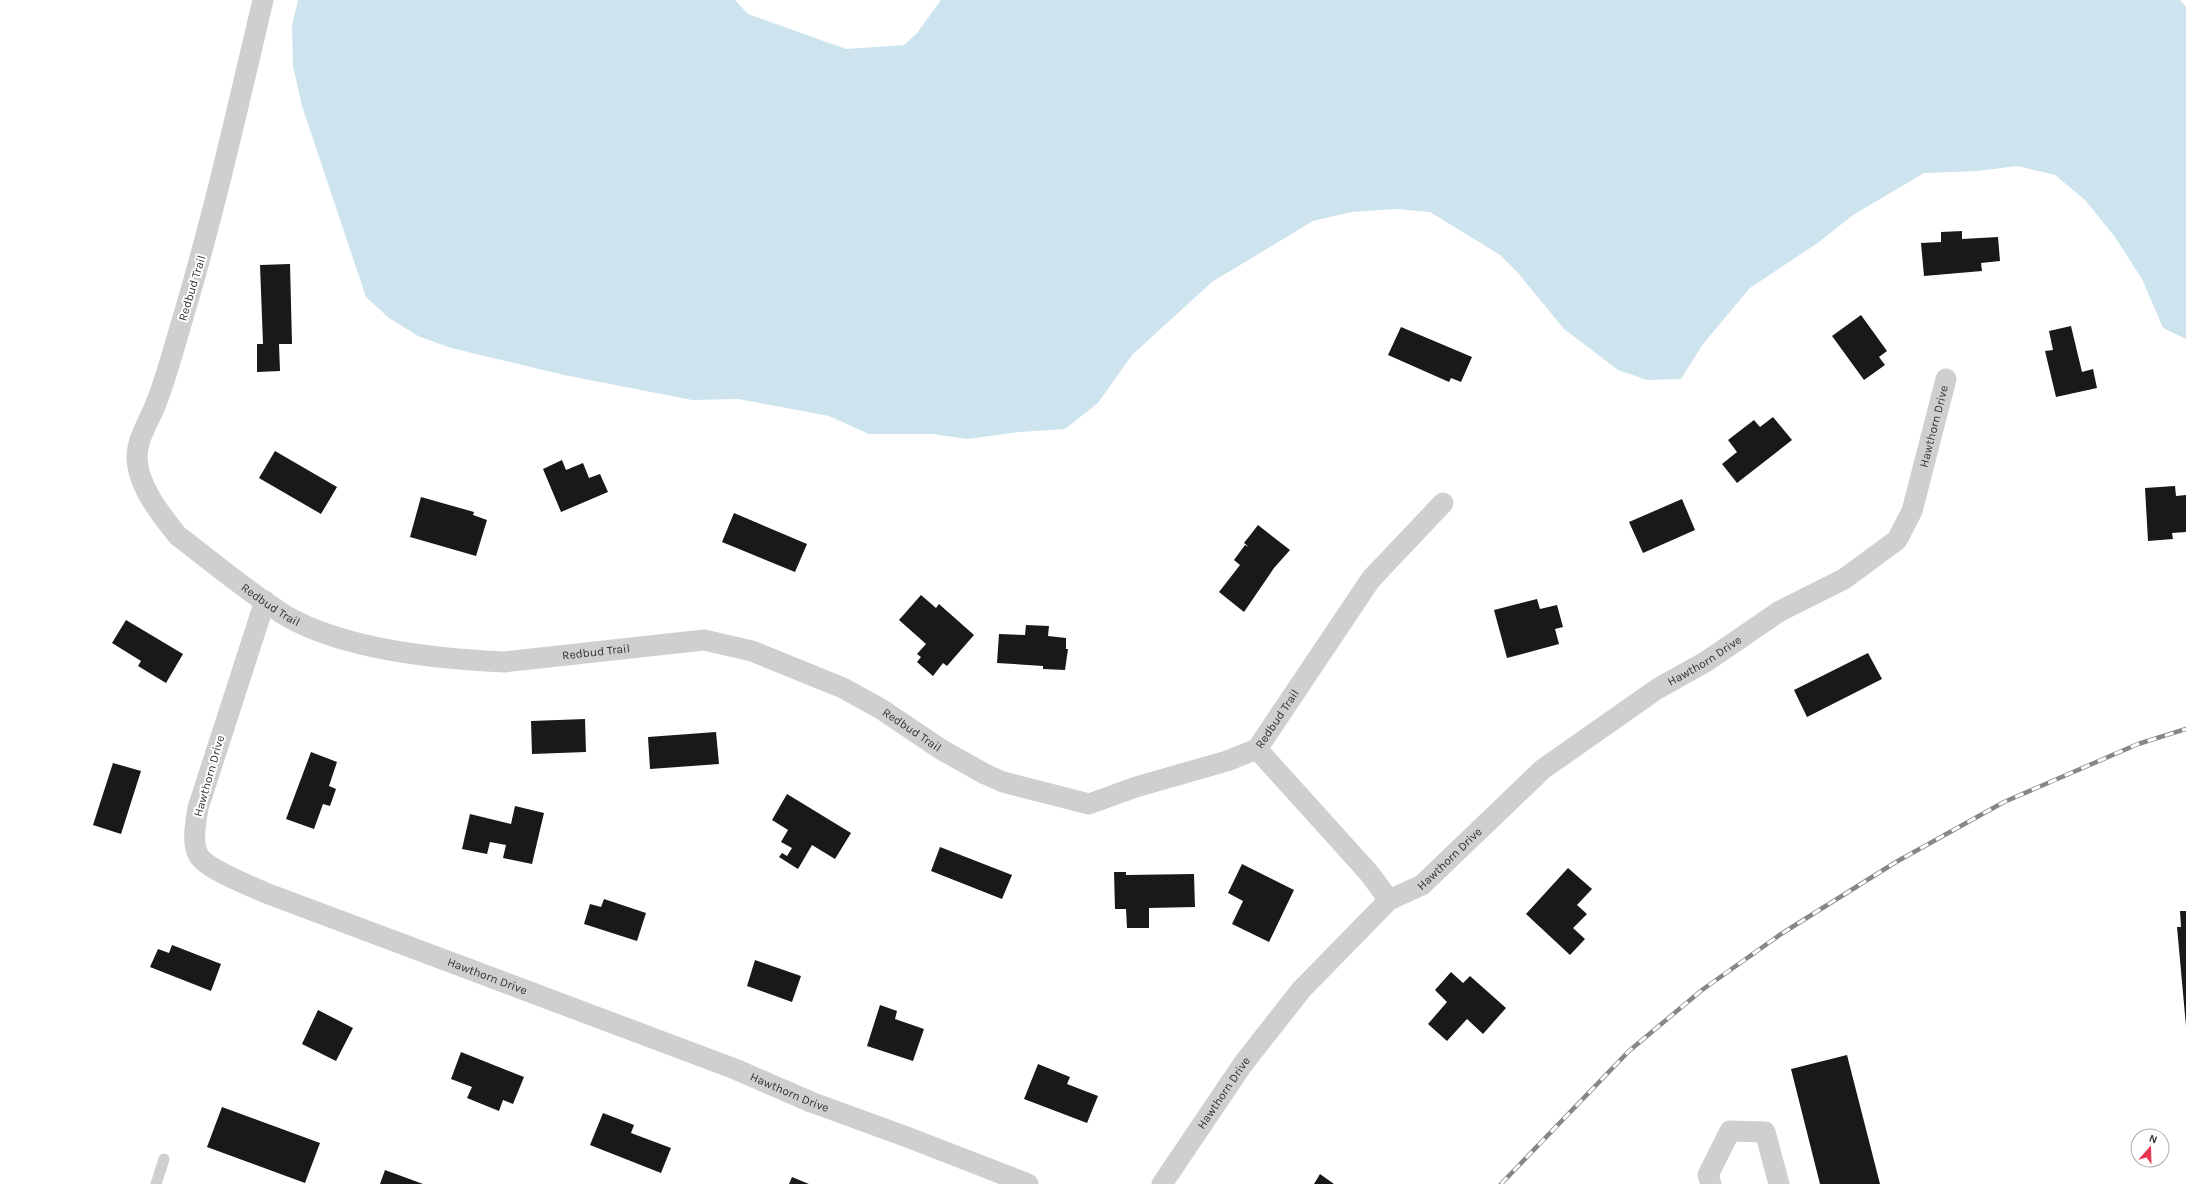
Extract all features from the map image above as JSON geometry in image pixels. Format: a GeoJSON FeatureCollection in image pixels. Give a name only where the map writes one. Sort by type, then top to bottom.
{"type":"FeatureCollection","features":[{"type":"Feature","properties":{"kind":"street","name":"Redbud Trail"},"geometry":{"type":"LineString","coordinates":[[264,0],[204,247],[166,374],[142,434],[137,456],[143,480],[149,493],[165,520],[178,536],[265,601],[289,617],[332,635],[416,654],[504,662],[704,640],[752,651],[849,692],[881,709],[942,750],[985,774],[1004,782],[1089,804],[1136,787],[1227,761],[1257,749],[1371,579],[1443,503]]}},
{"type":"Feature","properties":{"kind":"street","name":"Hawthorn Drive"},"geometry":{"type":"LineString","coordinates":[[1162,1184],[1244,1064],[1301,990],[1389,900],[1422,885],[1543,769],[1656,689],[1707,661],[1780,611],[1844,579],[1897,540],[1912,511],[1946,379]]}},
{"type":"Feature","properties":{"kind":"street","name":"Hawthorn Drive"},"geometry":{"type":"LineString","coordinates":[[265,601],[198,808],[194,836],[199,857],[216,870],[266,893],[735,1069],[811,1102],[1028,1184]]}},
{"type":"Feature","properties":{"kind":"street"},"geometry":{"type":"LineString","coordinates":[[1257,749],[1368,873],[1389,900]]}},
{"type":"Feature","properties":{"kind":"street"},"geometry":{"type":"LineString","coordinates":[[1711,1184],[1708,1175],[1730,1131],[1765,1132],[1779,1184]]}},
{"type":"Feature","properties":{"kind":"lane"},"geometry":{"type":"LineString","coordinates":[[156,1184],[164,1159]]}},
{"type":"Feature","properties":{"kind":"water"},"geometry":{"type":"Polygon","coordinates":[[[298,0],[735,0],[748,14],[846,49],[904,45],[917,33],[941,0],[2180,0],[2186,7],[2186,339],[2163,328],[2142,279],[2115,237],[2085,200],[2055,175],[2017,166],[1978,171],[1924,173],[1853,215],[1819,242],[1750,288],[1703,344],[1681,379],[1647,380],[1618,370],[1564,329],[1518,273],[1500,255],[1430,212],[1396,209],[1351,212],[1313,221],[1212,282],[1132,355],[1098,403],[1065,429],[1020,432],[967,439],[933,434],[869,434],[829,416],[738,399],[692,400],[564,375],[451,348],[418,336],[389,318],[366,297],[302,106],[293,66],[292,26],[298,0]]]}},
{"type":"Feature","properties":{"kind":"building"},"geometry":{"type":"Polygon","coordinates":[[[1962,231],[1962,239],[1998,237],[2000,261],[1981,263],[1982,271],[1924,276],[1921,243],[1941,242],[1941,232],[1962,231]]]}},
{"type":"Feature","properties":{"kind":"building"},"geometry":{"type":"Polygon","coordinates":[[[290,264],[292,344],[279,344],[280,371],[257,372],[257,344],[263,344],[260,265],[290,264]]]}},
{"type":"Feature","properties":{"kind":"building"},"geometry":{"type":"Polygon","coordinates":[[[1861,315],[1887,351],[1879,357],[1885,365],[1864,380],[1832,336],[1861,315]]]}},
{"type":"Feature","properties":{"kind":"building"},"geometry":{"type":"Polygon","coordinates":[[[2071,326],[2082,372],[2093,369],[2097,388],[2056,397],[2045,351],[2053,350],[2049,331],[2071,326]]]}},
{"type":"Feature","properties":{"kind":"building"},"geometry":{"type":"Polygon","coordinates":[[[1401,327],[1472,357],[1461,382],[1451,378],[1449,382],[1388,355],[1401,327]]]}},
{"type":"Feature","properties":{"kind":"building"},"geometry":{"type":"Polygon","coordinates":[[[1773,417],[1792,440],[1737,483],[1722,464],[1737,452],[1728,440],[1754,420],[1760,427],[1773,417]]]}},
{"type":"Feature","properties":{"kind":"building"},"geometry":{"type":"Polygon","coordinates":[[[275,451],[337,487],[321,514],[259,478],[275,451]]]}},
{"type":"Feature","properties":{"kind":"building"},"geometry":{"type":"Polygon","coordinates":[[[562,460],[566,470],[583,463],[589,478],[600,474],[608,492],[561,512],[543,469],[562,460]]]}},
{"type":"Feature","properties":{"kind":"building"},"geometry":{"type":"Polygon","coordinates":[[[2175,486],[2176,496],[2186,495],[2186,532],[2172,533],[2173,539],[2148,541],[2145,488],[2175,486]]]}},
{"type":"Feature","properties":{"kind":"building"},"geometry":{"type":"Polygon","coordinates":[[[421,497],[474,512],[473,515],[487,520],[476,556],[410,537],[421,497]]]}},
{"type":"Feature","properties":{"kind":"building"},"geometry":{"type":"Polygon","coordinates":[[[1682,499],[1695,530],[1643,553],[1629,522],[1682,499]]]}},
{"type":"Feature","properties":{"kind":"building"},"geometry":{"type":"Polygon","coordinates":[[[734,513],[807,544],[795,572],[722,542],[734,513]]]}},
{"type":"Feature","properties":{"kind":"building"},"geometry":{"type":"Polygon","coordinates":[[[1258,525],[1290,550],[1274,568],[1244,612],[1219,592],[1240,565],[1234,560],[1245,545],[1249,547],[1244,543],[1258,525]]]}},
{"type":"Feature","properties":{"kind":"building"},"geometry":{"type":"Polygon","coordinates":[[[921,595],[936,608],[939,604],[974,635],[947,666],[943,663],[933,676],[917,662],[921,657],[917,654],[926,644],[899,620],[921,595]]]}},
{"type":"Feature","properties":{"kind":"building"},"geometry":{"type":"Polygon","coordinates":[[[1537,599],[1540,609],[1557,605],[1563,627],[1555,629],[1559,644],[1507,658],[1494,610],[1537,599]]]}},
{"type":"Feature","properties":{"kind":"building"},"geometry":{"type":"Polygon","coordinates":[[[126,620],[183,654],[166,683],[138,666],[141,661],[112,643],[126,620]]]}},
{"type":"Feature","properties":{"kind":"building"},"geometry":{"type":"Polygon","coordinates":[[[1026,625],[1049,626],[1048,636],[1066,638],[1066,649],[1068,649],[1065,670],[1043,669],[1043,666],[997,663],[999,634],[1025,635],[1026,625]]]}},
{"type":"Feature","properties":{"kind":"building"},"geometry":{"type":"Polygon","coordinates":[[[1868,653],[1882,679],[1807,717],[1794,690],[1868,653]]]}},
{"type":"Feature","properties":{"kind":"building"},"geometry":{"type":"Polygon","coordinates":[[[585,719],[586,752],[532,754],[531,721],[585,719]]]}},
{"type":"Feature","properties":{"kind":"building"},"geometry":{"type":"Polygon","coordinates":[[[716,732],[719,764],[650,769],[648,737],[716,732]]]}},
{"type":"Feature","properties":{"kind":"building"},"geometry":{"type":"Polygon","coordinates":[[[311,752],[337,762],[329,786],[336,789],[330,806],[323,804],[314,829],[286,819],[311,752]]]}},
{"type":"Feature","properties":{"kind":"building"},"geometry":{"type":"Polygon","coordinates":[[[113,763],[141,771],[121,834],[93,825],[113,763]]]}},
{"type":"Feature","properties":{"kind":"building"},"geometry":{"type":"Polygon","coordinates":[[[787,794],[851,833],[835,859],[812,845],[798,869],[779,857],[782,853],[787,856],[792,848],[781,842],[788,830],[772,820],[787,794]]]}},
{"type":"Feature","properties":{"kind":"building"},"geometry":{"type":"Polygon","coordinates":[[[515,806],[544,813],[532,864],[503,858],[506,845],[490,842],[487,854],[462,849],[470,814],[511,824],[515,806]]]}},
{"type":"Feature","properties":{"kind":"building"},"geometry":{"type":"Polygon","coordinates":[[[940,847],[1012,875],[1002,899],[931,871],[940,847]]]}},
{"type":"Feature","properties":{"kind":"building"},"geometry":{"type":"Polygon","coordinates":[[[1242,864],[1294,890],[1269,942],[1232,924],[1243,901],[1228,893],[1242,864]]]}},
{"type":"Feature","properties":{"kind":"building"},"geometry":{"type":"Polygon","coordinates":[[[1568,868],[1592,889],[1577,905],[1587,914],[1573,928],[1585,939],[1570,955],[1526,914],[1568,868]]]}},
{"type":"Feature","properties":{"kind":"building"},"geometry":{"type":"Polygon","coordinates":[[[1114,872],[1126,872],[1126,875],[1194,874],[1195,907],[1149,908],[1149,928],[1127,928],[1126,909],[1115,909],[1114,872]]]}},
{"type":"Feature","properties":{"kind":"building"},"geometry":{"type":"Polygon","coordinates":[[[604,899],[646,913],[637,941],[584,924],[590,904],[601,907],[604,899]]]}},
{"type":"Feature","properties":{"kind":"building"},"geometry":{"type":"Polygon","coordinates":[[[2180,911],[2186,911],[2186,1026],[2177,927],[2181,927],[2180,911]]]}},
{"type":"Feature","properties":{"kind":"building"},"geometry":{"type":"Polygon","coordinates":[[[172,945],[221,964],[211,991],[150,967],[158,949],[169,953],[172,945]]]}},
{"type":"Feature","properties":{"kind":"building"},"geometry":{"type":"Polygon","coordinates":[[[755,960],[801,976],[792,1002],[747,986],[755,960]]]}},
{"type":"Feature","properties":{"kind":"building"},"geometry":{"type":"Polygon","coordinates":[[[1451,972],[1463,983],[1470,976],[1506,1008],[1483,1034],[1467,1019],[1447,1041],[1428,1024],[1447,1002],[1435,990],[1451,972]]]}},
{"type":"Feature","properties":{"kind":"building"},"geometry":{"type":"Polygon","coordinates":[[[880,1005],[897,1011],[895,1019],[924,1029],[913,1061],[867,1046],[880,1005]]]}},
{"type":"Feature","properties":{"kind":"building"},"geometry":{"type":"Polygon","coordinates":[[[318,1010],[353,1028],[336,1061],[302,1044],[318,1010]]]}},
{"type":"Feature","properties":{"kind":"building"},"geometry":{"type":"Polygon","coordinates":[[[461,1052],[524,1077],[513,1104],[503,1100],[499,1111],[467,1098],[472,1087],[451,1079],[461,1052]]]}},
{"type":"Feature","properties":{"kind":"building"},"geometry":{"type":"Polygon","coordinates":[[[1847,1055],[1880,1184],[1820,1184],[1791,1069],[1847,1055]]]}},
{"type":"Feature","properties":{"kind":"building"},"geometry":{"type":"Polygon","coordinates":[[[1038,1064],[1070,1077],[1067,1084],[1098,1096],[1087,1123],[1024,1099],[1038,1064]]]}},
{"type":"Feature","properties":{"kind":"building"},"geometry":{"type":"Polygon","coordinates":[[[222,1107],[320,1143],[305,1183],[207,1147],[222,1107]]]}},
{"type":"Feature","properties":{"kind":"building"},"geometry":{"type":"Polygon","coordinates":[[[603,1113],[634,1125],[631,1133],[671,1148],[661,1173],[590,1145],[603,1113]]]}},
{"type":"Feature","properties":{"kind":"building"},"geometry":{"type":"Polygon","coordinates":[[[385,1170],[423,1184],[380,1184],[385,1170]]]}},
{"type":"Feature","properties":{"kind":"building"},"geometry":{"type":"Polygon","coordinates":[[[1320,1174],[1334,1184],[1314,1184],[1320,1174]]]}},
{"type":"Feature","properties":{"kind":"building"},"geometry":{"type":"Polygon","coordinates":[[[792,1177],[809,1184],[789,1184],[792,1177]]]}},
{"type":"Feature","properties":{"kind":"railway"},"geometry":{"type":"LineString","coordinates":[[1501,1184],[1629,1051],[1702,990],[1781,934],[1896,862],[2004,802],[2138,744],[2186,729]]}}]}
